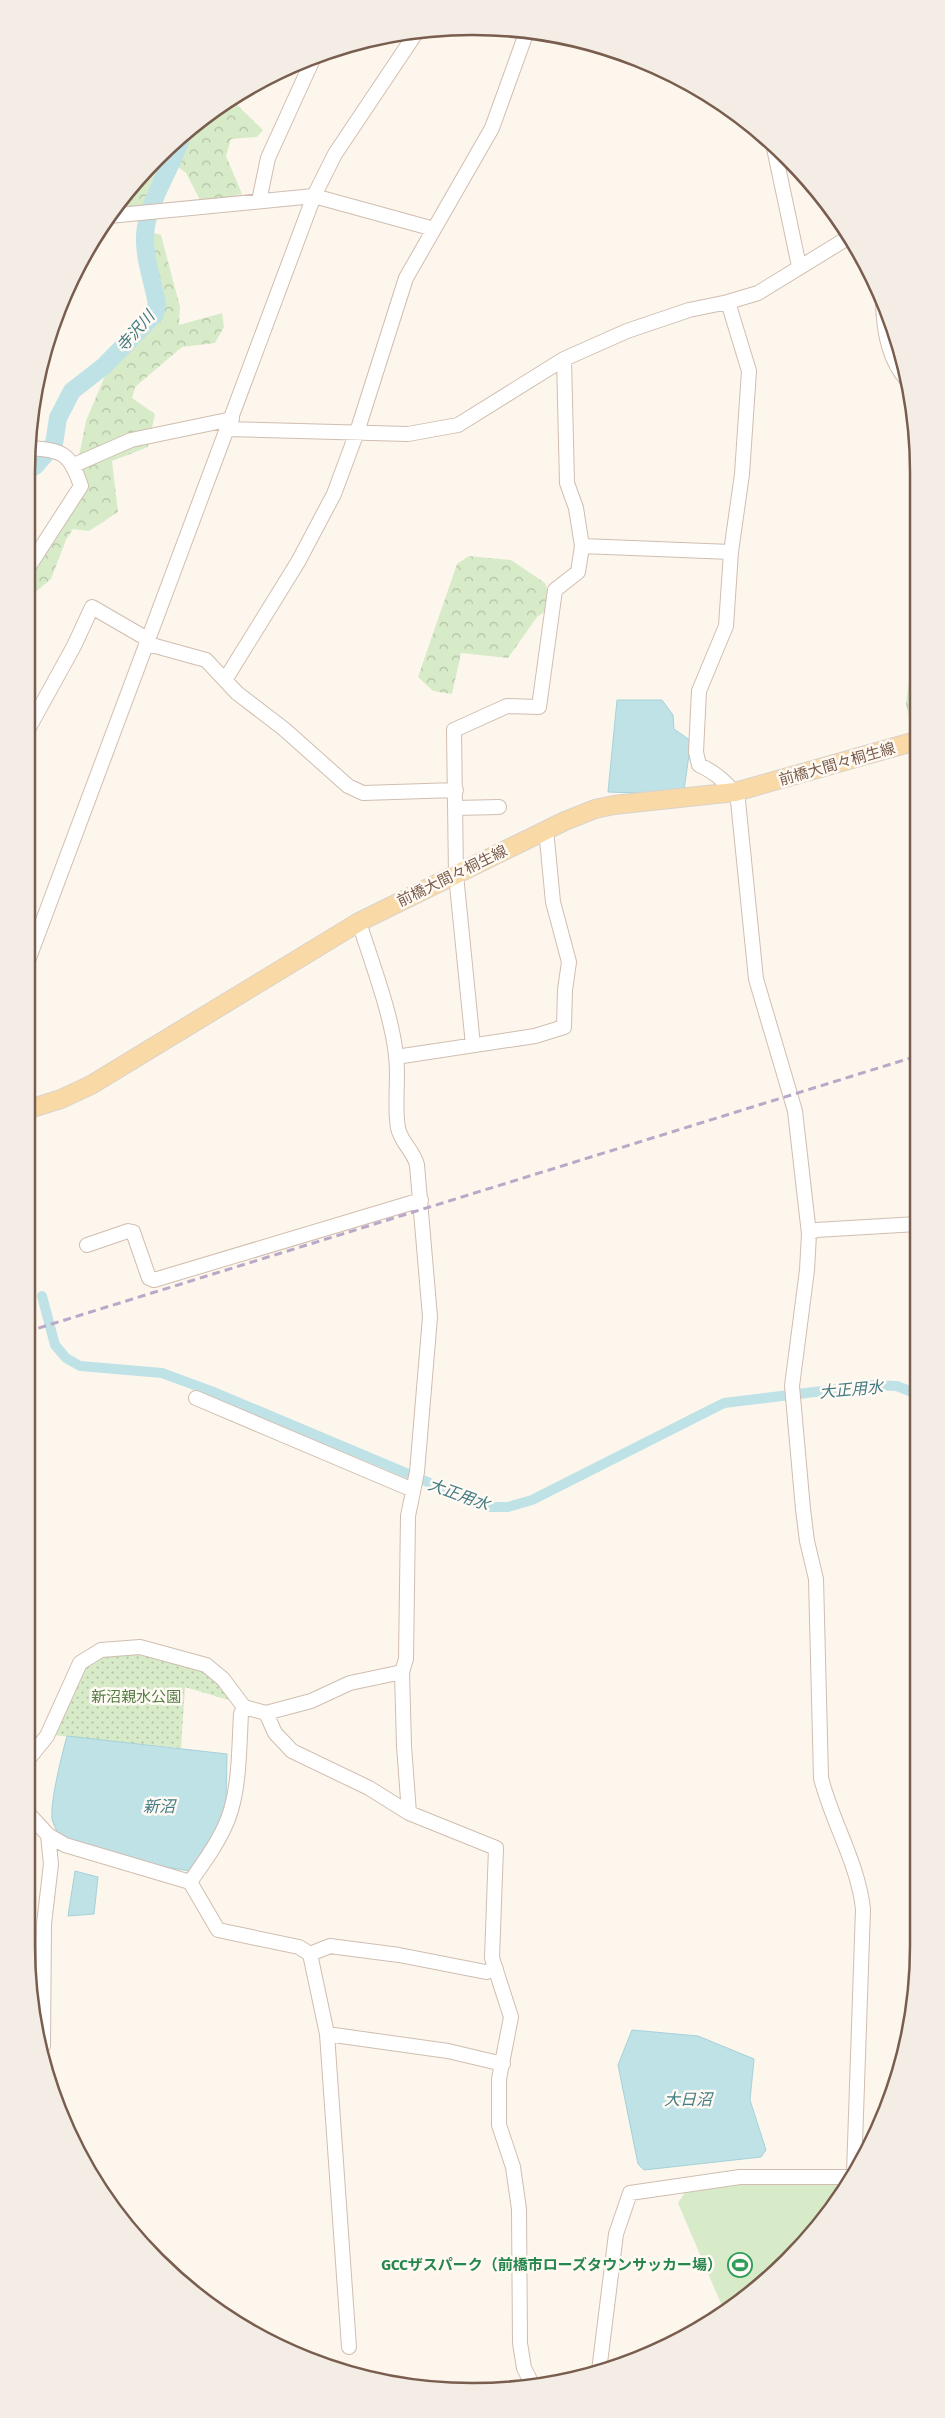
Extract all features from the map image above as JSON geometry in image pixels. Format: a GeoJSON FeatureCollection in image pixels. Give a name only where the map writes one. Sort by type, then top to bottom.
{"type":"FeatureCollection","features":[{"type":"Feature","properties":{"kind":"main road","name":"前橋大間々桐生線"},"geometry":{"type":"LineString","coordinates":[[35,1107],[61,1099],[91,1085],[359,922],[546,829],[581,814],[614,805],[735,792],[910,744]]}},
{"type":"Feature","properties":{"kind":"street"},"geometry":{"type":"LineString","coordinates":[[225,680],[298,562],[334,494],[358,432],[406,278],[492,128],[523,38]]}},
{"type":"Feature","properties":{"kind":"street"},"geometry":{"type":"LineString","coordinates":[[35,942],[149,642],[189,526],[230,424],[314,196],[335,154],[412,39]]}},
{"type":"Feature","properties":{"kind":"street"},"geometry":{"type":"LineString","coordinates":[[259,202],[268,158],[309,66]]}},
{"type":"Feature","properties":{"kind":"street"},"geometry":{"type":"LineString","coordinates":[[776,158],[799,266]]}},
{"type":"Feature","properties":{"kind":"street"},"geometry":{"type":"LineString","coordinates":[[119,215],[314,196],[434,229]]}},
{"type":"Feature","properties":{"kind":"street"},"geometry":{"type":"LineString","coordinates":[[74,465],[131,440],[230,424],[408,434],[458,425],[481,413],[564,359],[627,331],[689,310],[728,302],[758,293],[799,266],[843,241]]}},
{"type":"Feature","properties":{"kind":"street"},"geometry":{"type":"LineString","coordinates":[[728,302],[749,371],[742,474],[731,552],[726,626],[699,691],[696,752],[699,765],[711,771],[735,792],[738,801],[756,979],[795,1110],[809,1234],[807,1270],[792,1386],[803,1509],[807,1541],[816,1578],[821,1778],[826,1800],[857,1877],[863,1909],[855,2158]]}},
{"type":"Feature","properties":{"kind":"street"},"geometry":{"type":"LineString","coordinates":[[883,321],[898,370]]}},
{"type":"Feature","properties":{"kind":"street"},"geometry":{"type":"LineString","coordinates":[[474,1045],[456,875],[454,730],[507,706],[539,706],[555,590],[578,572],[582,546],[576,508],[567,483],[564,359]]}},
{"type":"Feature","properties":{"kind":"street"},"geometry":{"type":"LineString","coordinates":[[35,557],[81,486],[74,465],[65,454],[36,449]]}},
{"type":"Feature","properties":{"kind":"street"},"geometry":{"type":"LineString","coordinates":[[582,546],[731,552]]}},
{"type":"Feature","properties":{"kind":"street"},"geometry":{"type":"LineString","coordinates":[[35,717],[74,646],[92,607],[149,642],[206,660],[237,693],[284,728],[348,786],[363,794],[456,790]]}},
{"type":"Feature","properties":{"kind":"street"},"geometry":{"type":"LineString","coordinates":[[456,808],[499,807]]}},
{"type":"Feature","properties":{"kind":"street"},"geometry":{"type":"LineString","coordinates":[[396,1057],[534,1036],[564,1027],[565,990],[569,962],[553,902],[546,829]]}},
{"type":"Feature","properties":{"kind":"street"},"geometry":{"type":"LineString","coordinates":[[359,922],[393,1036],[396,1057],[398,1129],[416,1158],[430,1317],[417,1472],[408,1516],[406,1659],[402,1672],[404,1746],[409,1813]]}},
{"type":"Feature","properties":{"kind":"street"},"geometry":{"type":"LineString","coordinates":[[87,1245],[128,1231],[133,1232],[149,1278],[154,1280],[421,1200]]}},
{"type":"Feature","properties":{"kind":"street"},"geometry":{"type":"LineString","coordinates":[[809,1234],[816,1230],[910,1224]]}},
{"type":"Feature","properties":{"kind":"street"},"geometry":{"type":"LineString","coordinates":[[196,1398],[413,1488]]}},
{"type":"Feature","properties":{"kind":"street"},"geometry":{"type":"LineString","coordinates":[[35,1751],[47,1736],[80,1664],[101,1650],[140,1647],[206,1665],[223,1679],[244,1707],[266,1714],[311,1701],[350,1684],[402,1672]]}},
{"type":"Feature","properties":{"kind":"street"},"geometry":{"type":"LineString","coordinates":[[190,1882],[219,1838],[229,1817],[238,1767],[241,1714],[244,1707]]}},
{"type":"Feature","properties":{"kind":"street"},"geometry":{"type":"LineString","coordinates":[[266,1714],[275,1732],[292,1751],[369,1788],[409,1813],[496,1848],[492,1958],[511,2017],[499,2079],[499,2125],[513,2167],[517,2192],[519,2209],[520,2343],[524,2368],[530,2379]]}},
{"type":"Feature","properties":{"kind":"street"},"geometry":{"type":"LineString","coordinates":[[35,1821],[48,1835],[65,1845],[190,1882],[218,1930],[298,1947],[310,1954],[327,2034],[349,2347]]}},
{"type":"Feature","properties":{"kind":"street"},"geometry":{"type":"LineString","coordinates":[[43,2031],[44,1924],[51,1864],[48,1835]]}},
{"type":"Feature","properties":{"kind":"street"},"geometry":{"type":"LineString","coordinates":[[310,1954],[330,1946],[399,1955],[486,1972],[496,1969]]}},
{"type":"Feature","properties":{"kind":"street"},"geometry":{"type":"LineString","coordinates":[[327,2034],[448,2050],[503,2064]]}},
{"type":"Feature","properties":{"kind":"street"},"geometry":{"type":"LineString","coordinates":[[601,2364],[616,2234],[630,2193],[740,2177],[843,2178]]}},
{"type":"Feature","properties":{"kind":"green space"},"geometry":{"type":"Polygon","coordinates":[[[237,104],[263,130],[257,137],[231,139],[226,156],[242,194],[201,202],[186,173],[168,159],[206,125],[237,104]]]}},
{"type":"Feature","properties":{"kind":"green space"},"geometry":{"type":"Polygon","coordinates":[[[162,164],[145,205],[124,208],[162,164]]]}},
{"type":"Feature","properties":{"kind":"green space"},"geometry":{"type":"Polygon","coordinates":[[[151,232],[161,235],[180,307],[179,325],[222,313],[224,327],[215,343],[182,347],[135,387],[132,398],[155,414],[148,447],[112,461],[118,512],[89,531],[73,529],[66,540],[51,579],[35,592],[35,570],[39,566],[73,486],[86,421],[107,371],[140,325],[150,296],[144,261],[151,232]]]}},
{"type":"Feature","properties":{"kind":"green space"},"geometry":{"type":"Polygon","coordinates":[[[469,556],[511,560],[545,583],[553,606],[537,617],[508,658],[461,653],[452,694],[433,691],[418,677],[457,564],[469,556]]]}},
{"type":"Feature","properties":{"kind":"green space"},"geometry":{"type":"Polygon","coordinates":[[[910,674],[910,723],[906,703],[910,674]]]}},
{"type":"Feature","properties":{"kind":"green space","name":"新沼親水公園"},"geometry":{"type":"Polygon","coordinates":[[[140,1650],[205,1668],[235,1702],[185,1687],[181,1748],[52,1735],[82,1666],[104,1654],[140,1650]]]}},
{"type":"Feature","properties":{"kind":"green space","name":"GCCザスパーク（前橋市ローズタウンサッカー場）"},"geometry":{"type":"Polygon","coordinates":[[[738,2182],[840,2183],[820,2212],[782,2255],[739,2293],[722,2305],[678,2203],[687,2189],[738,2182]]]}},
{"type":"Feature","properties":{"kind":"water"},"geometry":{"type":"Polygon","coordinates":[[[617,700],[662,700],[673,715],[674,729],[691,741],[684,790],[637,793],[608,792],[617,700]]]}},
{"type":"Feature","properties":{"kind":"water","name":"新沼"},"geometry":{"type":"Polygon","coordinates":[[[67,1736],[227,1754],[226,1800],[219,1824],[190,1871],[141,1862],[82,1846],[58,1833],[52,1819],[52,1811],[57,1778],[67,1736]]]}},
{"type":"Feature","properties":{"kind":"water"},"geometry":{"type":"Polygon","coordinates":[[[75,1871],[98,1877],[94,1914],[68,1916],[75,1871]]]}},
{"type":"Feature","properties":{"kind":"water","name":"大日沼"},"geometry":{"type":"Polygon","coordinates":[[[632,2030],[698,2036],[754,2059],[750,2100],[766,2150],[761,2157],[644,2170],[638,2164],[618,2065],[632,2030]]]}},
{"type":"Feature","properties":{"kind":"waterway","name":"寺沢川"},"geometry":{"type":"LineString","coordinates":[[35,466],[54,444],[58,418],[72,391],[104,366],[155,314],[157,304],[147,261],[145,236],[150,211],[177,151]]}},
{"type":"Feature","properties":{"kind":"waterway","name":"大正用水"},"geometry":{"type":"LineString","coordinates":[[42,1296],[55,1345],[66,1358],[80,1366],[162,1373],[216,1393],[487,1507],[508,1507],[532,1500],[724,1403],[872,1385],[897,1386],[910,1391]]}},
{"type":"Feature","properties":{"kind":"railway"},"geometry":{"type":"LineString","coordinates":[[35,1329],[910,1058]]}},
{"type":"Feature","properties":{"kind":"place","name":"GCCザスパーク（前橋市ローズタウンサッカー場）"},"geometry":{"type":"Point","coordinates":[740,2265]}}]}
